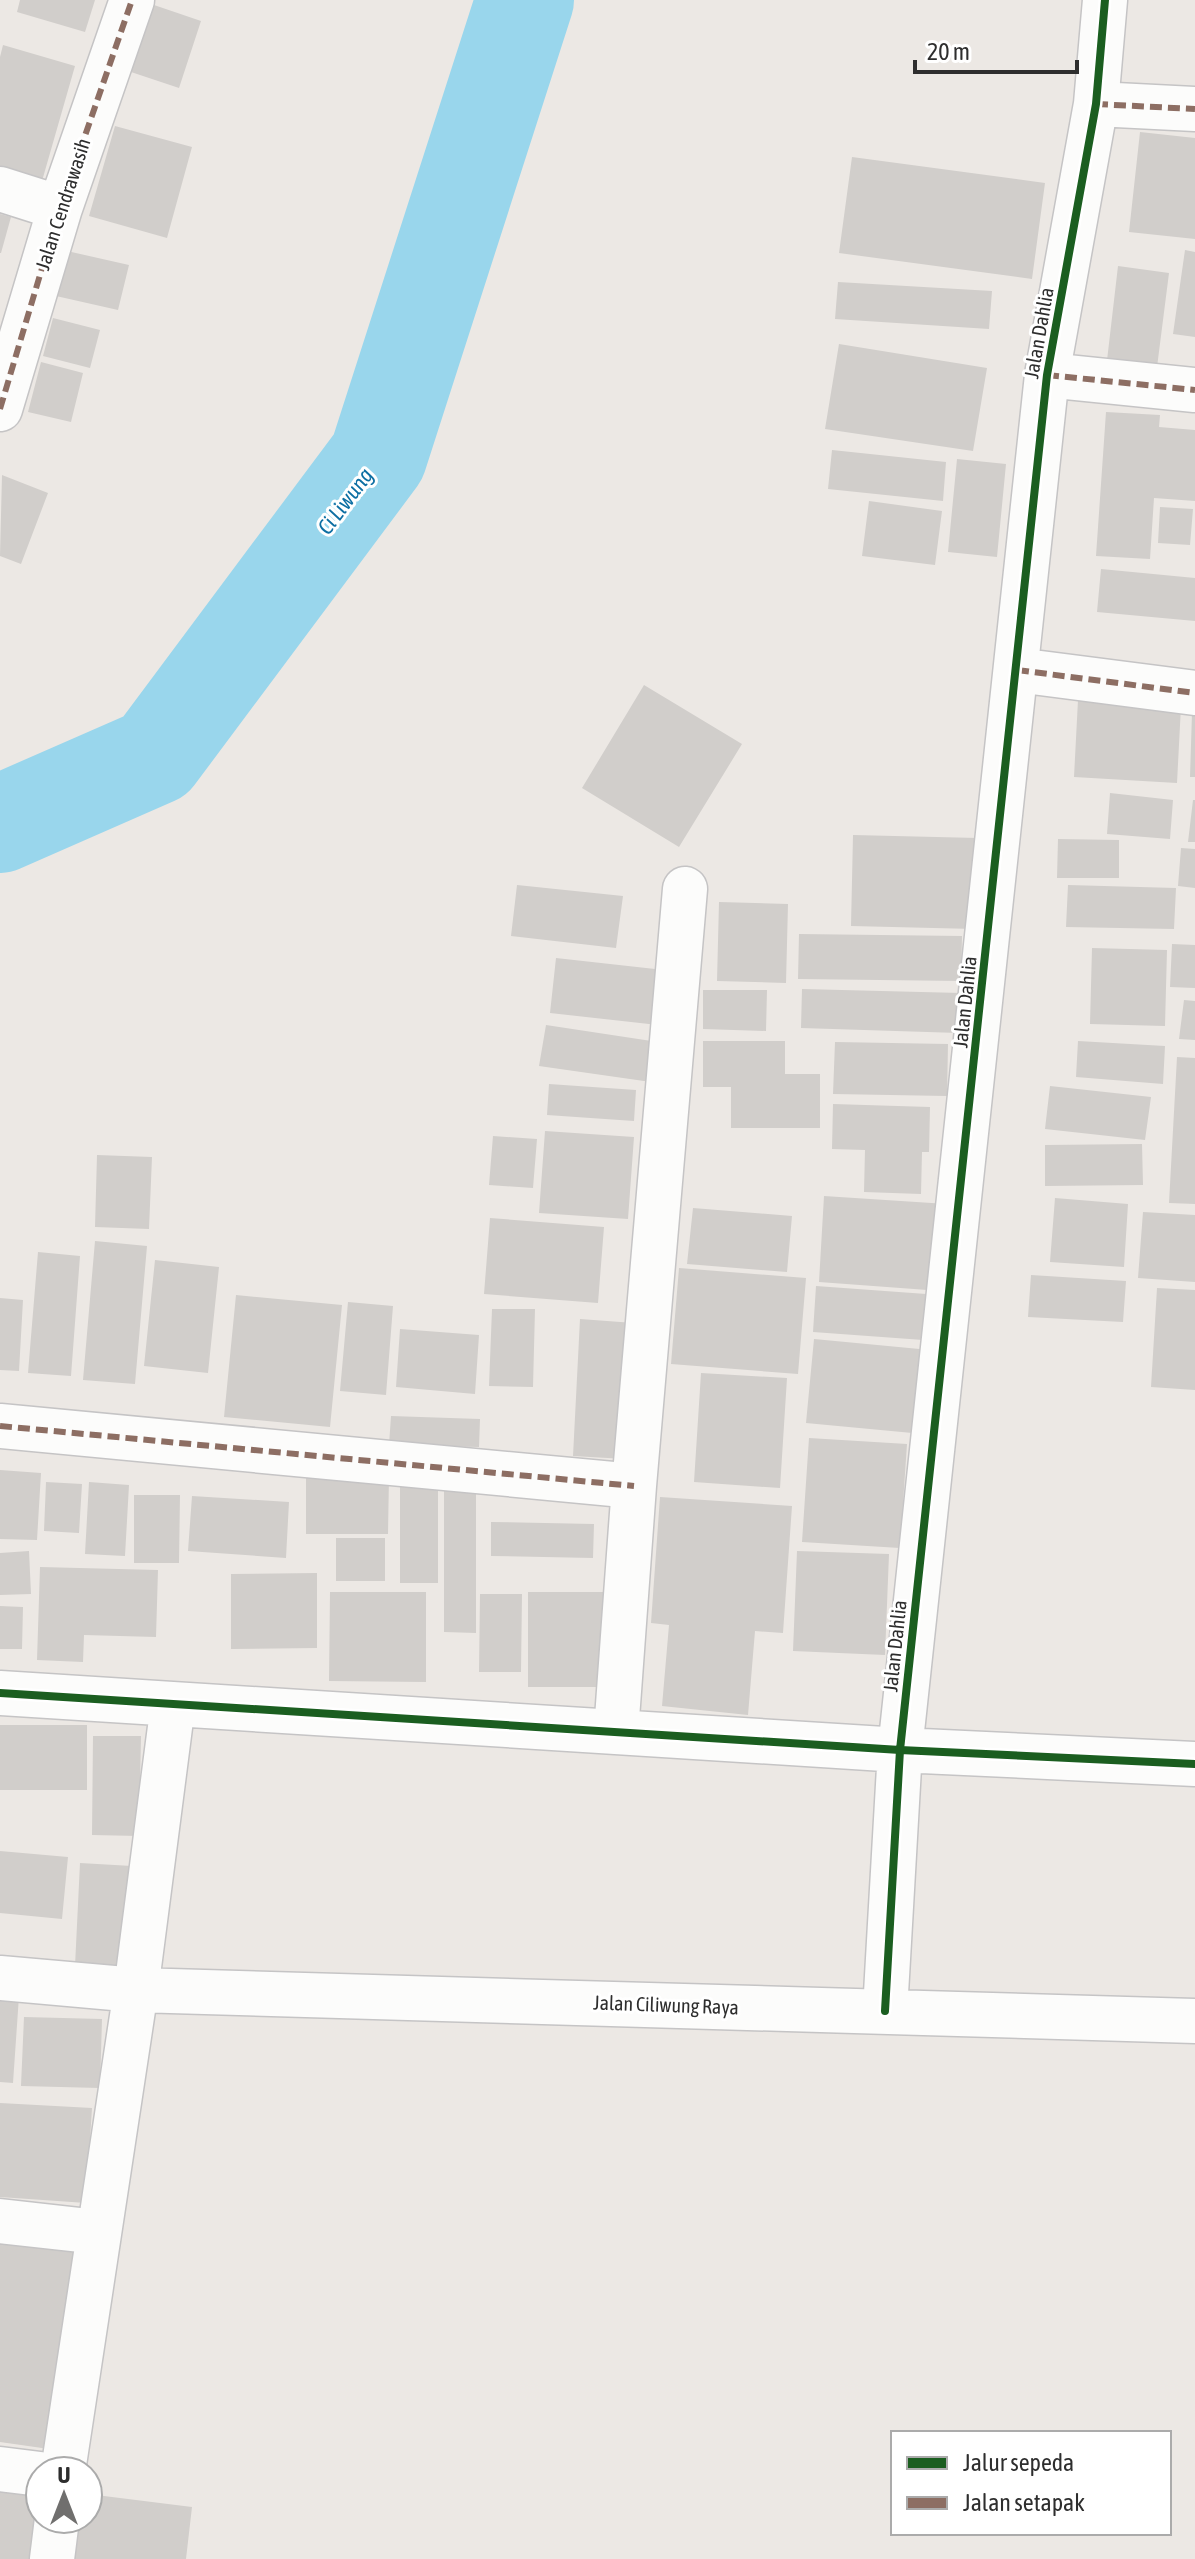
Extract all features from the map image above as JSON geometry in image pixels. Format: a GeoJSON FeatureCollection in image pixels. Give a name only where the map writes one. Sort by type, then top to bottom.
{"type":"FeatureCollection","features":[{"type":"Feature","properties":{"kind":"street","name":"Jalan Cendrawasih"},"geometry":{"type":"LineString","coordinates":[[0,409],[60,208],[132,0]]}},
{"type":"Feature","properties":{"kind":"street","name":"Jalan Dahlia"},"geometry":{"type":"LineString","coordinates":[[885,2011],[900,1750],[1047,375],[1096,104],[1105,0]]}},
{"type":"Feature","properties":{"kind":"street"},"geometry":{"type":"LineString","coordinates":[[1096,104],[1195,109]]}},
{"type":"Feature","properties":{"kind":"street"},"geometry":{"type":"LineString","coordinates":[[0,189],[60,208]]}},
{"type":"Feature","properties":{"kind":"street"},"geometry":{"type":"LineString","coordinates":[[1047,375],[1195,390]]}},
{"type":"Feature","properties":{"kind":"street"},"geometry":{"type":"LineString","coordinates":[[1017,670],[1195,693]]}},
{"type":"Feature","properties":{"kind":"street"},"geometry":{"type":"LineString","coordinates":[[616,1732],[685,889]]}},
{"type":"Feature","properties":{"kind":"street"},"geometry":{"type":"LineString","coordinates":[[0,1426],[634,1486]]}},
{"type":"Feature","properties":{"kind":"street"},"geometry":{"type":"LineString","coordinates":[[0,1693],[900,1750],[1195,1764]]}},
{"type":"Feature","properties":{"kind":"street"},"geometry":{"type":"LineString","coordinates":[[65,2455],[136,1990],[173,1704]]}},
{"type":"Feature","properties":{"kind":"street","name":"Jalan Ciliwung Raya"},"geometry":{"type":"LineString","coordinates":[[0,1978],[136,1990],[1195,2021]]}},
{"type":"Feature","properties":{"kind":"street"},"geometry":{"type":"LineString","coordinates":[[0,2221],[98,2232]]}},
{"type":"Feature","properties":{"kind":"street"},"geometry":{"type":"LineString","coordinates":[[0,2469],[24,2472]]}},
{"type":"Feature","properties":{"kind":"street"},"geometry":{"type":"LineString","coordinates":[[52,2559],[55,2535]]}},
{"type":"Feature","properties":{"kind":"building"},"geometry":{"type":"Polygon","coordinates":[[[20,0],[95,0],[85,32],[17,12],[20,0]]]}},
{"type":"Feature","properties":{"kind":"building"},"geometry":{"type":"Polygon","coordinates":[[[154,5],[201,21],[179,88],[131,72],[154,5]]]}},
{"type":"Feature","properties":{"kind":"building"},"geometry":{"type":"Polygon","coordinates":[[[3,45],[75,66],[42,181],[0,169],[0,57],[3,45]]]}},
{"type":"Feature","properties":{"kind":"building"},"geometry":{"type":"Polygon","coordinates":[[[115,126],[192,147],[167,238],[89,216],[115,126]]]}},
{"type":"Feature","properties":{"kind":"building"},"geometry":{"type":"Polygon","coordinates":[[[1140,132],[1195,138],[1195,239],[1129,232],[1140,132]]]}},
{"type":"Feature","properties":{"kind":"building"},"geometry":{"type":"Polygon","coordinates":[[[852,157],[1045,183],[1032,279],[839,253],[852,157]]]}},
{"type":"Feature","properties":{"kind":"building"},"geometry":{"type":"Polygon","coordinates":[[[0,214],[11,217],[1,253],[0,253],[0,214]]]}},
{"type":"Feature","properties":{"kind":"building"},"geometry":{"type":"Polygon","coordinates":[[[1185,250],[1195,252],[1195,337],[1173,334],[1185,250]]]}},
{"type":"Feature","properties":{"kind":"building"},"geometry":{"type":"Polygon","coordinates":[[[67,251],[129,265],[118,310],[56,296],[67,251]]]}},
{"type":"Feature","properties":{"kind":"building"},"geometry":{"type":"Polygon","coordinates":[[[1118,266],[1169,273],[1156,375],[1106,369],[1118,266]]]}},
{"type":"Feature","properties":{"kind":"building"},"geometry":{"type":"Polygon","coordinates":[[[838,282],[992,291],[989,329],[835,319],[838,282]]]}},
{"type":"Feature","properties":{"kind":"building"},"geometry":{"type":"Polygon","coordinates":[[[53,318],[100,330],[90,368],[43,356],[53,318]]]}},
{"type":"Feature","properties":{"kind":"building"},"geometry":{"type":"Polygon","coordinates":[[[839,344],[987,368],[973,451],[825,429],[839,344]]]}},
{"type":"Feature","properties":{"kind":"building"},"geometry":{"type":"Polygon","coordinates":[[[41,362],[83,373],[71,422],[28,412],[41,362]]]}},
{"type":"Feature","properties":{"kind":"building"},"geometry":{"type":"Polygon","coordinates":[[[1106,412],[1160,415],[1159,427],[1195,430],[1195,501],[1154,498],[1150,559],[1096,556],[1106,412]]]}},
{"type":"Feature","properties":{"kind":"building"},"geometry":{"type":"Polygon","coordinates":[[[832,450],[946,462],[943,501],[828,489],[832,450]]]}},
{"type":"Feature","properties":{"kind":"building"},"geometry":{"type":"Polygon","coordinates":[[[957,459],[1006,464],[997,557],[948,552],[957,459]]]}},
{"type":"Feature","properties":{"kind":"building"},"geometry":{"type":"Polygon","coordinates":[[[2,475],[48,493],[21,564],[0,556],[2,475]]]}},
{"type":"Feature","properties":{"kind":"building"},"geometry":{"type":"Polygon","coordinates":[[[869,501],[942,511],[935,565],[862,556],[869,501]]]}},
{"type":"Feature","properties":{"kind":"building"},"geometry":{"type":"Polygon","coordinates":[[[1160,507],[1193,509],[1190,545],[1158,543],[1160,507]]]}},
{"type":"Feature","properties":{"kind":"building"},"geometry":{"type":"Polygon","coordinates":[[[1101,569],[1195,578],[1195,621],[1097,612],[1101,569]]]}},
{"type":"Feature","properties":{"kind":"building"},"geometry":{"type":"Polygon","coordinates":[[[644,685],[742,744],[679,847],[582,788],[644,685]]]}},
{"type":"Feature","properties":{"kind":"building"},"geometry":{"type":"Polygon","coordinates":[[[1078,700],[1181,706],[1177,783],[1074,777],[1078,700]]]}},
{"type":"Feature","properties":{"kind":"building"},"geometry":{"type":"Polygon","coordinates":[[[1192,713],[1195,713],[1195,777],[1190,777],[1192,713]]]}},
{"type":"Feature","properties":{"kind":"building"},"geometry":{"type":"Polygon","coordinates":[[[1110,793],[1173,800],[1170,839],[1107,834],[1110,793]]]}},
{"type":"Feature","properties":{"kind":"building"},"geometry":{"type":"Polygon","coordinates":[[[1193,800],[1195,842],[1188,842],[1193,800]]]}},
{"type":"Feature","properties":{"kind":"building"},"geometry":{"type":"Polygon","coordinates":[[[853,835],[978,838],[975,929],[851,926],[853,835]]]}},
{"type":"Feature","properties":{"kind":"building"},"geometry":{"type":"Polygon","coordinates":[[[1058,839],[1119,840],[1119,878],[1057,878],[1058,839]]]}},
{"type":"Feature","properties":{"kind":"building"},"geometry":{"type":"Polygon","coordinates":[[[1181,848],[1195,849],[1195,888],[1178,886],[1181,848]]]}},
{"type":"Feature","properties":{"kind":"building"},"geometry":{"type":"Polygon","coordinates":[[[517,885],[623,896],[616,948],[511,936],[517,885]]]}},
{"type":"Feature","properties":{"kind":"building"},"geometry":{"type":"Polygon","coordinates":[[[1068,885],[1176,888],[1174,929],[1066,927],[1068,885]]]}},
{"type":"Feature","properties":{"kind":"building"},"geometry":{"type":"Polygon","coordinates":[[[719,902],[788,904],[786,983],[717,981],[719,902]]]}},
{"type":"Feature","properties":{"kind":"building"},"geometry":{"type":"Polygon","coordinates":[[[799,934],[962,936],[961,981],[798,979],[799,934]]]}},
{"type":"Feature","properties":{"kind":"building"},"geometry":{"type":"Polygon","coordinates":[[[1172,944],[1195,945],[1195,988],[1170,987],[1172,944]]]}},
{"type":"Feature","properties":{"kind":"building"},"geometry":{"type":"Polygon","coordinates":[[[1092,948],[1167,950],[1165,1026],[1090,1024],[1092,948]]]}},
{"type":"Feature","properties":{"kind":"building"},"geometry":{"type":"Polygon","coordinates":[[[556,958],[664,970],[658,1025],[550,1013],[556,958]]]}},
{"type":"Feature","properties":{"kind":"building"},"geometry":{"type":"Polygon","coordinates":[[[802,989],[961,993],[959,1033],[801,1028],[802,989]]]}},
{"type":"Feature","properties":{"kind":"building"},"geometry":{"type":"Polygon","coordinates":[[[703,990],[767,990],[766,1031],[703,1029],[703,990]]]}},
{"type":"Feature","properties":{"kind":"building"},"geometry":{"type":"Polygon","coordinates":[[[1184,1000],[1195,1001],[1195,1040],[1179,1039],[1184,1000]]]}},
{"type":"Feature","properties":{"kind":"building"},"geometry":{"type":"Polygon","coordinates":[[[546,1025],[658,1042],[651,1082],[539,1066],[546,1025]]]}},
{"type":"Feature","properties":{"kind":"building"},"geometry":{"type":"Polygon","coordinates":[[[703,1041],[785,1041],[785,1074],[820,1074],[820,1128],[731,1128],[731,1087],[703,1087],[703,1041]]]}},
{"type":"Feature","properties":{"kind":"building"},"geometry":{"type":"Polygon","coordinates":[[[1078,1041],[1165,1046],[1163,1084],[1076,1077],[1078,1041]]]}},
{"type":"Feature","properties":{"kind":"building"},"geometry":{"type":"Polygon","coordinates":[[[835,1042],[948,1044],[947,1096],[833,1094],[835,1042]]]}},
{"type":"Feature","properties":{"kind":"building"},"geometry":{"type":"Polygon","coordinates":[[[1177,1057],[1195,1058],[1195,1204],[1169,1203],[1177,1057]]]}},
{"type":"Feature","properties":{"kind":"building"},"geometry":{"type":"Polygon","coordinates":[[[549,1084],[636,1090],[634,1121],[547,1115],[549,1084]]]}},
{"type":"Feature","properties":{"kind":"building"},"geometry":{"type":"Polygon","coordinates":[[[1050,1086],[1151,1097],[1145,1140],[1045,1129],[1050,1086]]]}},
{"type":"Feature","properties":{"kind":"building"},"geometry":{"type":"Polygon","coordinates":[[[833,1104],[930,1107],[929,1152],[922,1152],[921,1194],[864,1192],[865,1150],[832,1149],[833,1104]]]}},
{"type":"Feature","properties":{"kind":"building"},"geometry":{"type":"Polygon","coordinates":[[[545,1131],[634,1137],[628,1219],[539,1213],[545,1131]]]}},
{"type":"Feature","properties":{"kind":"building"},"geometry":{"type":"Polygon","coordinates":[[[493,1136],[537,1139],[533,1188],[489,1185],[493,1136]]]}},
{"type":"Feature","properties":{"kind":"building"},"geometry":{"type":"Polygon","coordinates":[[[1142,1144],[1143,1185],[1045,1186],[1045,1145],[1142,1144]]]}},
{"type":"Feature","properties":{"kind":"building"},"geometry":{"type":"Polygon","coordinates":[[[97,1155],[152,1157],[149,1229],[95,1227],[97,1155]]]}},
{"type":"Feature","properties":{"kind":"building"},"geometry":{"type":"Polygon","coordinates":[[[824,1196],[947,1204],[941,1291],[819,1282],[824,1196]]]}},
{"type":"Feature","properties":{"kind":"building"},"geometry":{"type":"Polygon","coordinates":[[[1055,1198],[1128,1204],[1124,1267],[1050,1262],[1055,1198]]]}},
{"type":"Feature","properties":{"kind":"building"},"geometry":{"type":"Polygon","coordinates":[[[693,1208],[792,1216],[787,1272],[687,1264],[693,1208]]]}},
{"type":"Feature","properties":{"kind":"building"},"geometry":{"type":"Polygon","coordinates":[[[1143,1212],[1195,1215],[1195,1282],[1138,1278],[1143,1212]]]}},
{"type":"Feature","properties":{"kind":"building"},"geometry":{"type":"Polygon","coordinates":[[[490,1218],[604,1227],[598,1303],[484,1294],[490,1218]]]}},
{"type":"Feature","properties":{"kind":"building"},"geometry":{"type":"Polygon","coordinates":[[[95,1241],[147,1246],[135,1384],[83,1380],[95,1241]]]}},
{"type":"Feature","properties":{"kind":"building"},"geometry":{"type":"Polygon","coordinates":[[[38,1252],[80,1256],[71,1376],[28,1373],[38,1252]]]}},
{"type":"Feature","properties":{"kind":"building"},"geometry":{"type":"Polygon","coordinates":[[[155,1260],[219,1267],[208,1373],[144,1366],[155,1260]]]}},
{"type":"Feature","properties":{"kind":"building"},"geometry":{"type":"Polygon","coordinates":[[[679,1268],[806,1278],[798,1374],[671,1364],[679,1268]]]}},
{"type":"Feature","properties":{"kind":"building"},"geometry":{"type":"Polygon","coordinates":[[[1031,1275],[1126,1281],[1123,1322],[1028,1317],[1031,1275]]]}},
{"type":"Feature","properties":{"kind":"building"},"geometry":{"type":"Polygon","coordinates":[[[816,1286],[940,1295],[937,1341],[813,1332],[816,1286]]]}},
{"type":"Feature","properties":{"kind":"building"},"geometry":{"type":"Polygon","coordinates":[[[1157,1288],[1195,1290],[1195,1390],[1151,1387],[1157,1288]]]}},
{"type":"Feature","properties":{"kind":"building"},"geometry":{"type":"Polygon","coordinates":[[[236,1295],[342,1305],[330,1427],[224,1417],[236,1295]]]}},
{"type":"Feature","properties":{"kind":"building"},"geometry":{"type":"Polygon","coordinates":[[[0,1298],[23,1300],[19,1371],[0,1370],[0,1298]]]}},
{"type":"Feature","properties":{"kind":"building"},"geometry":{"type":"Polygon","coordinates":[[[348,1302],[393,1306],[386,1395],[340,1391],[348,1302]]]}},
{"type":"Feature","properties":{"kind":"building"},"geometry":{"type":"Polygon","coordinates":[[[492,1309],[535,1309],[533,1387],[489,1386],[492,1309]]]}},
{"type":"Feature","properties":{"kind":"building"},"geometry":{"type":"Polygon","coordinates":[[[580,1319],[634,1323],[625,1459],[573,1456],[580,1319]]]}},
{"type":"Feature","properties":{"kind":"building"},"geometry":{"type":"Polygon","coordinates":[[[400,1329],[479,1335],[475,1394],[396,1387],[400,1329]]]}},
{"type":"Feature","properties":{"kind":"building"},"geometry":{"type":"Polygon","coordinates":[[[814,1339],[930,1350],[923,1434],[806,1423],[814,1339]]]}},
{"type":"Feature","properties":{"kind":"building"},"geometry":{"type":"Polygon","coordinates":[[[701,1373],[787,1378],[780,1488],[694,1482],[701,1373]]]}},
{"type":"Feature","properties":{"kind":"building"},"geometry":{"type":"Polygon","coordinates":[[[391,1416],[480,1419],[479,1447],[389,1445],[391,1416]]]}},
{"type":"Feature","properties":{"kind":"building"},"geometry":{"type":"Polygon","coordinates":[[[809,1438],[907,1444],[900,1548],[802,1542],[809,1438]]]}},
{"type":"Feature","properties":{"kind":"building"},"geometry":{"type":"Polygon","coordinates":[[[0,1470],[41,1473],[37,1540],[0,1539],[0,1470]]]}},
{"type":"Feature","properties":{"kind":"building"},"geometry":{"type":"Polygon","coordinates":[[[306,1475],[389,1476],[388,1534],[306,1534],[306,1475]]]}},
{"type":"Feature","properties":{"kind":"building"},"geometry":{"type":"Polygon","coordinates":[[[444,1477],[476,1477],[476,1633],[444,1632],[444,1477]]]}},
{"type":"Feature","properties":{"kind":"building"},"geometry":{"type":"Polygon","coordinates":[[[400,1480],[438,1480],[438,1583],[400,1583],[400,1480]]]}},
{"type":"Feature","properties":{"kind":"building"},"geometry":{"type":"Polygon","coordinates":[[[46,1482],[82,1484],[79,1533],[44,1531],[46,1482]]]}},
{"type":"Feature","properties":{"kind":"building"},"geometry":{"type":"Polygon","coordinates":[[[89,1482],[129,1485],[125,1556],[85,1554],[89,1482]]]}},
{"type":"Feature","properties":{"kind":"building"},"geometry":{"type":"Polygon","coordinates":[[[134,1495],[180,1495],[179,1563],[134,1563],[134,1495]]]}},
{"type":"Feature","properties":{"kind":"building"},"geometry":{"type":"Polygon","coordinates":[[[192,1496],[289,1502],[286,1558],[188,1551],[192,1496]]]}},
{"type":"Feature","properties":{"kind":"building"},"geometry":{"type":"Polygon","coordinates":[[[660,1497],[792,1506],[783,1633],[755,1631],[748,1715],[662,1706],[669,1625],[651,1623],[660,1497]]]}},
{"type":"Feature","properties":{"kind":"building"},"geometry":{"type":"Polygon","coordinates":[[[491,1522],[594,1524],[593,1558],[491,1556],[491,1522]]]}},
{"type":"Feature","properties":{"kind":"building"},"geometry":{"type":"Polygon","coordinates":[[[336,1538],[385,1538],[385,1581],[336,1581],[336,1538]]]}},
{"type":"Feature","properties":{"kind":"building"},"geometry":{"type":"Polygon","coordinates":[[[29,1551],[31,1594],[0,1595],[0,1553],[29,1551]]]}},
{"type":"Feature","properties":{"kind":"building"},"geometry":{"type":"Polygon","coordinates":[[[797,1551],[889,1554],[885,1655],[793,1651],[797,1551]]]}},
{"type":"Feature","properties":{"kind":"building"},"geometry":{"type":"Polygon","coordinates":[[[40,1567],[158,1570],[156,1637],[84,1635],[83,1662],[37,1660],[40,1567]]]}},
{"type":"Feature","properties":{"kind":"building"},"geometry":{"type":"Polygon","coordinates":[[[317,1573],[317,1648],[231,1649],[231,1574],[317,1573]]]}},
{"type":"Feature","properties":{"kind":"building"},"geometry":{"type":"Polygon","coordinates":[[[330,1592],[426,1592],[426,1682],[329,1681],[330,1592]]]}},
{"type":"Feature","properties":{"kind":"building"},"geometry":{"type":"Polygon","coordinates":[[[528,1592],[606,1592],[606,1687],[528,1687],[528,1592]]]}},
{"type":"Feature","properties":{"kind":"building"},"geometry":{"type":"Polygon","coordinates":[[[480,1594],[522,1594],[521,1672],[479,1672],[480,1594]]]}},
{"type":"Feature","properties":{"kind":"building"},"geometry":{"type":"Polygon","coordinates":[[[0,1606],[23,1607],[22,1649],[0,1649],[0,1606]]]}},
{"type":"Feature","properties":{"kind":"building"},"geometry":{"type":"Polygon","coordinates":[[[0,1725],[87,1725],[87,1790],[0,1790],[0,1725]]]}},
{"type":"Feature","properties":{"kind":"building"},"geometry":{"type":"Polygon","coordinates":[[[93,1736],[141,1736],[139,1836],[92,1835],[93,1736]]]}},
{"type":"Feature","properties":{"kind":"building"},"geometry":{"type":"Polygon","coordinates":[[[0,1851],[68,1857],[62,1919],[0,1913],[0,1851]]]}},
{"type":"Feature","properties":{"kind":"building"},"geometry":{"type":"Polygon","coordinates":[[[80,1863],[132,1866],[127,1970],[75,1966],[80,1863]]]}},
{"type":"Feature","properties":{"kind":"building"},"geometry":{"type":"Polygon","coordinates":[[[0,1995],[19,1996],[13,2083],[0,2082],[0,1995]]]}},
{"type":"Feature","properties":{"kind":"building"},"geometry":{"type":"Polygon","coordinates":[[[24,2017],[102,2019],[100,2088],[21,2086],[24,2017]]]}},
{"type":"Feature","properties":{"kind":"building"},"geometry":{"type":"Polygon","coordinates":[[[0,2103],[92,2108],[86,2203],[0,2197],[0,2103]]]}},
{"type":"Feature","properties":{"kind":"building"},"geometry":{"type":"Polygon","coordinates":[[[0,2236],[79,2245],[49,2449],[0,2442],[0,2236]]]}},
{"type":"Feature","properties":{"kind":"building"},"geometry":{"type":"Polygon","coordinates":[[[0,2491],[24,2492],[24,2535],[39,2535],[38,2559],[0,2559],[0,2491]]]}},
{"type":"Feature","properties":{"kind":"building"},"geometry":{"type":"Polygon","coordinates":[[[104,2496],[192,2507],[186,2559],[71,2559],[73,2535],[104,2535],[104,2496]]]}},
{"type":"Feature","properties":{"kind":"waterway","name":"Ci Liwung"},"geometry":{"type":"LineString","coordinates":[[0,824],[155,756],[378,457],[525,0]]}},
{"type":"Feature","properties":{"kind":"marked path"},"geometry":{"type":"LineString","coordinates":[[0,409],[60,208],[132,0]]}},
{"type":"Feature","properties":{"kind":"marked path"},"geometry":{"type":"LineString","coordinates":[[1096,104],[1195,109]]}},
{"type":"Feature","properties":{"kind":"marked path"},"geometry":{"type":"LineString","coordinates":[[1047,375],[1195,390]]}},
{"type":"Feature","properties":{"kind":"marked path"},"geometry":{"type":"LineString","coordinates":[[1017,670],[1195,693]]}},
{"type":"Feature","properties":{"kind":"marked path"},"geometry":{"type":"LineString","coordinates":[[0,1426],[634,1486]]}},
{"type":"Feature","properties":{"kind":"cycle path"},"geometry":{"type":"LineString","coordinates":[[885,2011],[900,1750],[1047,375],[1096,104],[1105,0]]}},
{"type":"Feature","properties":{"kind":"cycle path"},"geometry":{"type":"LineString","coordinates":[[0,1693],[900,1750],[1195,1764]]}}]}
